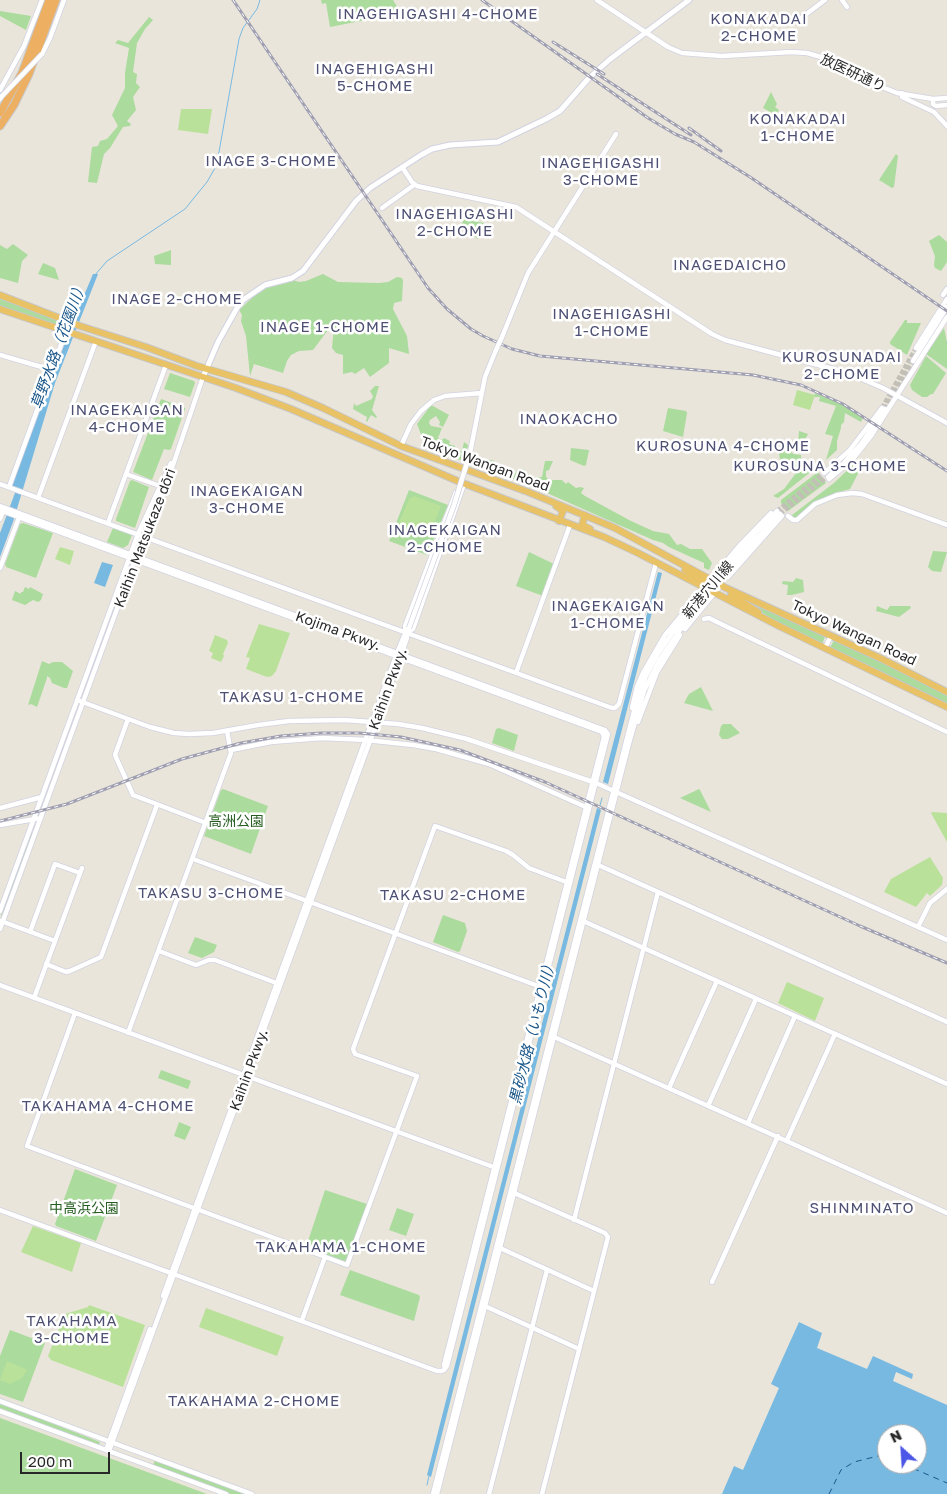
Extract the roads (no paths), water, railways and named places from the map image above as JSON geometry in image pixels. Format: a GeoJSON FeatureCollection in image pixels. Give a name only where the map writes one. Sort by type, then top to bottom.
{"type":"FeatureCollection","features":[{"type":"Feature","properties":{"kind":"highway"},"geometry":{"type":"LineString","coordinates":[[0,113],[22,73],[49,0]]}},
{"type":"Feature","properties":{"kind":"highway"},"geometry":{"type":"LineString","coordinates":[[0,126],[14,105],[29,74],[56,0]]}},
{"type":"Feature","properties":{"kind":"highway","name":"Tokyo Wangan Road"},"geometry":{"type":"LineString","coordinates":[[0,295],[75,324],[162,354],[206,369],[260,383],[309,401],[402,446],[544,499],[615,528],[664,554],[708,584],[769,621],[947,707]]}},
{"type":"Feature","properties":{"kind":"highway","name":"Tokyo Wangan Road"},"geometry":{"type":"LineString","coordinates":[[0,309],[236,388],[462,483],[604,537],[656,563],[831,636],[947,692]]}},
{"type":"Feature","properties":{"kind":"highway"},"geometry":{"type":"LineString","coordinates":[[162,354],[183,365],[199,370],[203,377]]}},
{"type":"Feature","properties":{"kind":"highway"},"geometry":{"type":"LineString","coordinates":[[206,369],[207,374],[224,380],[236,388]]}},
{"type":"Feature","properties":{"kind":"highway"},"geometry":{"type":"LineString","coordinates":[[309,401],[306,412],[327,425]]}},
{"type":"Feature","properties":{"kind":"highway"},"geometry":{"type":"LineString","coordinates":[[544,499],[562,510],[560,520]]}},
{"type":"Feature","properties":{"kind":"highway"},"geometry":{"type":"LineString","coordinates":[[585,515],[582,525],[604,537]]}},
{"type":"Feature","properties":{"kind":"main road"},"geometry":{"type":"LineString","coordinates":[[203,377],[218,342],[243,300],[265,285],[292,278],[303,271],[364,193],[402,166],[437,147],[498,142],[560,111],[601,67],[689,0]]}},
{"type":"Feature","properties":{"kind":"street"},"geometry":{"type":"LineString","coordinates":[[1,95],[24,46],[42,0]]}},
{"type":"Feature","properties":{"kind":"street"},"geometry":{"type":"LineString","coordinates":[[1,95],[42,54],[64,0]]}},
{"type":"Feature","properties":{"kind":"street","name":"放医研通り"},"geometry":{"type":"LineString","coordinates":[[598,0],[682,53],[722,56],[792,52],[815,55],[882,88],[902,94],[933,99],[947,98]]}},
{"type":"Feature","properties":{"kind":"street"},"geometry":{"type":"LineString","coordinates":[[801,18],[825,0]]}},
{"type":"Feature","properties":{"kind":"street"},"geometry":{"type":"LineString","coordinates":[[842,0],[847,7]]}},
{"type":"Feature","properties":{"kind":"street"},"geometry":{"type":"LineString","coordinates":[[902,94],[902,97],[934,112],[947,126]]}},
{"type":"Feature","properties":{"kind":"street"},"geometry":{"type":"LineString","coordinates":[[933,99],[933,104],[936,106],[947,105]]}},
{"type":"Feature","properties":{"kind":"street"},"geometry":{"type":"LineString","coordinates":[[408,630],[454,505],[470,454],[485,377],[528,273],[616,134]]}},
{"type":"Feature","properties":{"kind":"street"},"geometry":{"type":"LineString","coordinates":[[402,166],[414,185],[516,207],[712,334],[744,346],[839,370],[897,395],[947,423]]}},
{"type":"Feature","properties":{"kind":"street"},"geometry":{"type":"LineString","coordinates":[[382,208],[414,185]]}},
{"type":"Feature","properties":{"kind":"street"},"geometry":{"type":"LineString","coordinates":[[943,295],[947,289]]}},
{"type":"Feature","properties":{"kind":"street"},"geometry":{"type":"LineString","coordinates":[[916,348],[947,299]]}},
{"type":"Feature","properties":{"kind":"street"},"geometry":{"type":"LineString","coordinates":[[913,361],[947,307]]}},
{"type":"Feature","properties":{"kind":"street"},"geometry":{"type":"LineString","coordinates":[[883,409],[827,476],[846,466],[863,446],[947,317]]}},
{"type":"Feature","properties":{"kind":"street"},"geometry":{"type":"LineString","coordinates":[[10,488],[52,370],[70,332]]}},
{"type":"Feature","properties":{"kind":"street"},"geometry":{"type":"LineString","coordinates":[[38,498],[96,341]]}},
{"type":"Feature","properties":{"kind":"street"},"geometry":{"type":"LineString","coordinates":[[0,355],[52,370]]}},
{"type":"Feature","properties":{"kind":"street"},"geometry":{"type":"LineString","coordinates":[[108,523],[166,365]]}},
{"type":"Feature","properties":{"kind":"street"},"geometry":{"type":"LineString","coordinates":[[174,460],[203,377]]}},
{"type":"Feature","properties":{"kind":"street"},"geometry":{"type":"LineString","coordinates":[[402,446],[412,424],[421,411],[434,400],[445,396],[482,394]]}},
{"type":"Feature","properties":{"kind":"street","name":"Kaihin Matsukaze dōri"},"geometry":{"type":"LineString","coordinates":[[0,910],[138,534],[174,460]]}},
{"type":"Feature","properties":{"kind":"street","name":"Kaihin Matsukaze dōri"},"geometry":{"type":"LineString","coordinates":[[0,929],[174,460]]}},
{"type":"Feature","properties":{"kind":"street"},"geometry":{"type":"LineString","coordinates":[[126,474],[160,486]]}},
{"type":"Feature","properties":{"kind":"street"},"geometry":{"type":"LineString","coordinates":[[408,630],[413,629],[462,483]]}},
{"type":"Feature","properties":{"kind":"street"},"geometry":{"type":"LineString","coordinates":[[408,630],[406,626],[462,483]]}},
{"type":"Feature","properties":{"kind":"street"},"geometry":{"type":"LineString","coordinates":[[0,484],[408,630],[516,673],[612,708],[617,706],[656,563]]}},
{"type":"Feature","properties":{"kind":"street"},"geometry":{"type":"LineString","coordinates":[[780,513],[793,520],[797,520],[815,504],[837,495],[852,493],[862,494],[947,524]]}},
{"type":"Feature","properties":{"kind":"street"},"geometry":{"type":"LineString","coordinates":[[0,519],[2,509]]}},
{"type":"Feature","properties":{"kind":"street","name":"Kojima Pkwy."},"geometry":{"type":"LineString","coordinates":[[2,509],[605,730],[608,734],[594,782]]}},
{"type":"Feature","properties":{"kind":"street"},"geometry":{"type":"LineString","coordinates":[[626,749],[628,724],[635,694],[646,667],[666,635],[751,532],[780,513]]}},
{"type":"Feature","properties":{"kind":"street"},"geometry":{"type":"LineString","coordinates":[[626,749],[631,744],[659,667],[682,632],[780,513]]}},
{"type":"Feature","properties":{"kind":"street","name":"新港穴川線"},"geometry":{"type":"LineString","coordinates":[[483,1305],[639,694],[657,656],[681,622],[754,534],[780,513]]}},
{"type":"Feature","properties":{"kind":"street"},"geometry":{"type":"LineString","coordinates":[[0,568],[19,516]]}},
{"type":"Feature","properties":{"kind":"street"},"geometry":{"type":"LineString","coordinates":[[516,673],[570,525]]}},
{"type":"Feature","properties":{"kind":"street"},"geometry":{"type":"LineString","coordinates":[[704,619],[708,618],[719,623],[947,732]]}},
{"type":"Feature","properties":{"kind":"street","name":"Kaihin Pkwy."},"geometry":{"type":"LineString","coordinates":[[108,1451],[399,655],[404,636],[408,630]]}},
{"type":"Feature","properties":{"kind":"street"},"geometry":{"type":"LineString","coordinates":[[825,648],[831,636]]}},
{"type":"Feature","properties":{"kind":"street"},"geometry":{"type":"LineString","coordinates":[[77,700],[150,727],[174,733],[203,734],[297,721],[344,720],[375,721],[422,728],[467,739],[594,782],[947,940]]}},
{"type":"Feature","properties":{"kind":"street"},"geometry":{"type":"LineString","coordinates":[[128,719],[115,756],[133,795],[206,823]]}},
{"type":"Feature","properties":{"kind":"street"},"geometry":{"type":"LineString","coordinates":[[128,1033],[232,750],[227,731]]}},
{"type":"Feature","properties":{"kind":"street"},"geometry":{"type":"LineString","coordinates":[[232,750],[292,740],[322,738],[368,740],[436,749],[489,764],[588,808]]}},
{"type":"Feature","properties":{"kind":"street"},"geometry":{"type":"LineString","coordinates":[[0,1210],[442,1372],[445,1368],[444,1365],[594,782]]}},
{"type":"Feature","properties":{"kind":"street"},"geometry":{"type":"LineString","coordinates":[[0,808],[50,795]]}},
{"type":"Feature","properties":{"kind":"street"},"geometry":{"type":"LineString","coordinates":[[46,964],[66,972],[101,957],[157,805]]}},
{"type":"Feature","properties":{"kind":"street"},"geometry":{"type":"LineString","coordinates":[[0,825],[23,820],[33,821],[41,818]]}},
{"type":"Feature","properties":{"kind":"street"},"geometry":{"type":"LineString","coordinates":[[76,1013],[26,1146],[347,1265],[417,1076],[355,1054],[353,1051],[435,826],[506,851],[514,855],[529,868],[569,883]]}},
{"type":"Feature","properties":{"kind":"street"},"geometry":{"type":"LineString","coordinates":[[193,858],[542,988]]}},
{"type":"Feature","properties":{"kind":"street"},"geometry":{"type":"LineString","coordinates":[[30,932],[55,864],[81,870],[34,998]]}},
{"type":"Feature","properties":{"kind":"street"},"geometry":{"type":"LineString","coordinates":[[596,864],[947,1022]]}},
{"type":"Feature","properties":{"kind":"street"},"geometry":{"type":"LineString","coordinates":[[918,927],[930,903],[947,890]]}},
{"type":"Feature","properties":{"kind":"street"},"geometry":{"type":"LineString","coordinates":[[574,1220],[658,892]]}},
{"type":"Feature","properties":{"kind":"street"},"geometry":{"type":"LineString","coordinates":[[582,920],[947,1084]]}},
{"type":"Feature","properties":{"kind":"street"},"geometry":{"type":"LineString","coordinates":[[1,922],[55,942]]}},
{"type":"Feature","properties":{"kind":"street"},"geometry":{"type":"LineString","coordinates":[[159,951],[196,965],[209,960],[215,960],[279,984]]}},
{"type":"Feature","properties":{"kind":"street"},"geometry":{"type":"LineString","coordinates":[[669,1088],[717,981]]}},
{"type":"Feature","properties":{"kind":"street"},"geometry":{"type":"LineString","coordinates":[[0,985],[496,1168]]}},
{"type":"Feature","properties":{"kind":"street"},"geometry":{"type":"LineString","coordinates":[[708,1106],[756,999]]}},
{"type":"Feature","properties":{"kind":"street"},"geometry":{"type":"LineString","coordinates":[[748,1123],[795,1016]]}},
{"type":"Feature","properties":{"kind":"street"},"geometry":{"type":"LineString","coordinates":[[787,1140],[835,1034]]}},
{"type":"Feature","properties":{"kind":"street"},"geometry":{"type":"LineString","coordinates":[[552,1036],[947,1213]]}},
{"type":"Feature","properties":{"kind":"street"},"geometry":{"type":"LineString","coordinates":[[712,1282],[778,1136]]}},
{"type":"Feature","properties":{"kind":"street"},"geometry":{"type":"LineString","coordinates":[[512,1192],[605,1233],[608,1237],[542,1494]]}},
{"type":"Feature","properties":{"kind":"street"},"geometry":{"type":"LineString","coordinates":[[498,1247],[594,1291]]}},
{"type":"Feature","properties":{"kind":"street"},"geometry":{"type":"LineString","coordinates":[[302,1320],[325,1257]]}},
{"type":"Feature","properties":{"kind":"street"},"geometry":{"type":"LineString","coordinates":[[489,1494],[547,1270]]}},
{"type":"Feature","properties":{"kind":"street"},"geometry":{"type":"LineString","coordinates":[[483,1305],[580,1349]]}},
{"type":"Feature","properties":{"kind":"street"},"geometry":{"type":"LineString","coordinates":[[433,1494],[483,1305]]}},
{"type":"Feature","properties":{"kind":"street"},"geometry":{"type":"LineString","coordinates":[[437,1494],[483,1305]]}},
{"type":"Feature","properties":{"kind":"street"},"geometry":{"type":"LineString","coordinates":[[0,1401],[252,1494]]}},
{"type":"Feature","properties":{"kind":"street"},"geometry":{"type":"LineString","coordinates":[[0,1411],[226,1494]]}},
{"type":"Feature","properties":{"kind":"street"},"geometry":{"type":"LineString","coordinates":[[149,1466],[153,1457]]}},
{"type":"Feature","properties":{"kind":"water"},"geometry":{"type":"Polygon","coordinates":[[[93,274],[98,274],[55,383],[13,522],[0,557],[0,533],[15,493],[12,485],[72,324],[93,274]]]}},
{"type":"Feature","properties":{"kind":"water"},"geometry":{"type":"Polygon","coordinates":[[[102,562],[113,565],[105,587],[94,583],[102,562]]]}},
{"type":"Feature","properties":{"kind":"water"},"geometry":{"type":"Polygon","coordinates":[[[658,572],[662,573],[608,784],[603,782],[658,572]]]}},
{"type":"Feature","properties":{"kind":"water"},"geometry":{"type":"Polygon","coordinates":[[[597,808],[601,810],[431,1477],[427,1475],[597,808]]]}},
{"type":"Feature","properties":{"kind":"water"},"geometry":{"type":"Polygon","coordinates":[[[799,1322],[822,1333],[817,1348],[867,1369],[873,1356],[913,1374],[912,1379],[896,1372],[893,1381],[947,1405],[947,1494],[722,1494],[734,1466],[743,1470],[779,1388],[771,1384],[799,1322]]]}},
{"type":"Feature","properties":{"kind":"waterway","name":"草野水路（花園川）"},"geometry":{"type":"LineString","coordinates":[[95,275],[107,261],[185,209],[207,182],[215,168],[219,152],[239,39],[243,28],[257,9],[260,0]]}},
{"type":"Feature","properties":{"kind":"waterway","name":"黒砂水路（いもり川）"},"geometry":{"type":"LineString","coordinates":[[599,809],[602,798]]}},
{"type":"Feature","properties":{"kind":"waterway","name":"黒砂水路（いもり川）"},"geometry":{"type":"LineString","coordinates":[[427,1485],[429,1476]]}},
{"type":"Feature","properties":{"kind":"tunnel"},"geometry":{"type":"LineString","coordinates":[[882,408],[916,348]]}},
{"type":"Feature","properties":{"kind":"tunnel"},"geometry":{"type":"LineString","coordinates":[[885,409],[913,361]]}},
{"type":"Feature","properties":{"kind":"tunnel"},"geometry":{"type":"LineString","coordinates":[[777,511],[824,473]]}},
{"type":"Feature","properties":{"kind":"tunnel"},"geometry":{"type":"LineString","coordinates":[[780,514],[827,477]]}},
{"type":"Feature","properties":{"kind":"railway"},"geometry":{"type":"LineString","coordinates":[[233,0],[428,288],[447,309],[471,329],[512,349],[540,356],[753,375],[801,385],[843,404],[947,471]]}},
{"type":"Feature","properties":{"kind":"railway"},"geometry":{"type":"LineString","coordinates":[[482,0],[648,118],[675,134],[694,142],[750,177],[947,311]]}},
{"type":"Feature","properties":{"kind":"railway"},"geometry":{"type":"LineString","coordinates":[[553,42],[604,74]]}},
{"type":"Feature","properties":{"kind":"railway"},"geometry":{"type":"LineString","coordinates":[[597,74],[691,135]]}},
{"type":"Feature","properties":{"kind":"railway"},"geometry":{"type":"LineString","coordinates":[[689,128],[721,151]]}},
{"type":"Feature","properties":{"kind":"railway"},"geometry":{"type":"LineString","coordinates":[[0,821],[67,804],[182,759],[241,743],[281,736],[321,733],[359,733],[401,737],[460,750],[545,782],[860,926],[947,963]]}},
{"type":"Feature","properties":{"kind":"district","name":"INAGEHIGASHI 4-CHOME"},"geometry":{"type":"Point","coordinates":[438,14]}},
{"type":"Feature","properties":{"kind":"district","name":"KONAKADAI 2-CHOME"},"geometry":{"type":"Point","coordinates":[759,28]}},
{"type":"Feature","properties":{"kind":"district","name":"INAGEHIGASHI 5-CHOME"},"geometry":{"type":"Point","coordinates":[375,78]}},
{"type":"Feature","properties":{"kind":"district","name":"KONAKADAI 1-CHOME"},"geometry":{"type":"Point","coordinates":[798,128]}},
{"type":"Feature","properties":{"kind":"district","name":"INAGE 3-CHOME"},"geometry":{"type":"Point","coordinates":[271,161]}},
{"type":"Feature","properties":{"kind":"district","name":"INAGEHIGASHI 3-CHOME"},"geometry":{"type":"Point","coordinates":[601,172]}},
{"type":"Feature","properties":{"kind":"district","name":"INAGEHIGASHI 2-CHOME"},"geometry":{"type":"Point","coordinates":[455,222]}},
{"type":"Feature","properties":{"kind":"district","name":"INAGEDAICHO"},"geometry":{"type":"Point","coordinates":[730,265]}},
{"type":"Feature","properties":{"kind":"district","name":"INAGE 2-CHOME"},"geometry":{"type":"Point","coordinates":[177,299]}},
{"type":"Feature","properties":{"kind":"district","name":"INAGEHIGASHI 1-CHOME"},"geometry":{"type":"Point","coordinates":[612,322]}},
{"type":"Feature","properties":{"kind":"district","name":"INAGE 1-CHOME"},"geometry":{"type":"Point","coordinates":[325,327]}},
{"type":"Feature","properties":{"kind":"district","name":"KUROSUNADAI 2-CHOME"},"geometry":{"type":"Point","coordinates":[842,366]}},
{"type":"Feature","properties":{"kind":"district","name":"INAGEKAIGAN 4-CHOME"},"geometry":{"type":"Point","coordinates":[127,418]}},
{"type":"Feature","properties":{"kind":"district","name":"INAOKACHO"},"geometry":{"type":"Point","coordinates":[569,419]}},
{"type":"Feature","properties":{"kind":"district","name":"KUROSUNA 4-CHOME"},"geometry":{"type":"Point","coordinates":[723,446]}},
{"type":"Feature","properties":{"kind":"district","name":"KUROSUNA 3-CHOME"},"geometry":{"type":"Point","coordinates":[820,466]}},
{"type":"Feature","properties":{"kind":"district","name":"INAGEKAIGAN 3-CHOME"},"geometry":{"type":"Point","coordinates":[247,500]}},
{"type":"Feature","properties":{"kind":"district","name":"INAGEKAIGAN 2-CHOME"},"geometry":{"type":"Point","coordinates":[445,538]}},
{"type":"Feature","properties":{"kind":"district","name":"INAGEKAIGAN 1-CHOME"},"geometry":{"type":"Point","coordinates":[608,614]}},
{"type":"Feature","properties":{"kind":"district","name":"TAKASU 1-CHOME"},"geometry":{"type":"Point","coordinates":[292,697]}},
{"type":"Feature","properties":{"kind":"district","name":"TAKASU 3-CHOME"},"geometry":{"type":"Point","coordinates":[211,893]}},
{"type":"Feature","properties":{"kind":"district","name":"TAKASU 2-CHOME"},"geometry":{"type":"Point","coordinates":[453,895]}},
{"type":"Feature","properties":{"kind":"district","name":"TAKAHAMA 4-CHOME"},"geometry":{"type":"Point","coordinates":[108,1106]}},
{"type":"Feature","properties":{"kind":"district","name":"SHINMINATO"},"geometry":{"type":"Point","coordinates":[862,1208]}},
{"type":"Feature","properties":{"kind":"district","name":"TAKAHAMA 1-CHOME"},"geometry":{"type":"Point","coordinates":[341,1247]}},
{"type":"Feature","properties":{"kind":"district","name":"TAKAHAMA 3-CHOME"},"geometry":{"type":"Point","coordinates":[72,1330]}},
{"type":"Feature","properties":{"kind":"district","name":"TAKAHAMA 2-CHOME"},"geometry":{"type":"Point","coordinates":[254,1401]}},
{"type":"Feature","properties":{"kind":"park label","name":"高洲公園"},"geometry":{"type":"Point","coordinates":[236,822]}},
{"type":"Feature","properties":{"kind":"park label","name":"中高浜公園"},"geometry":{"type":"Point","coordinates":[84,1209]}}]}
